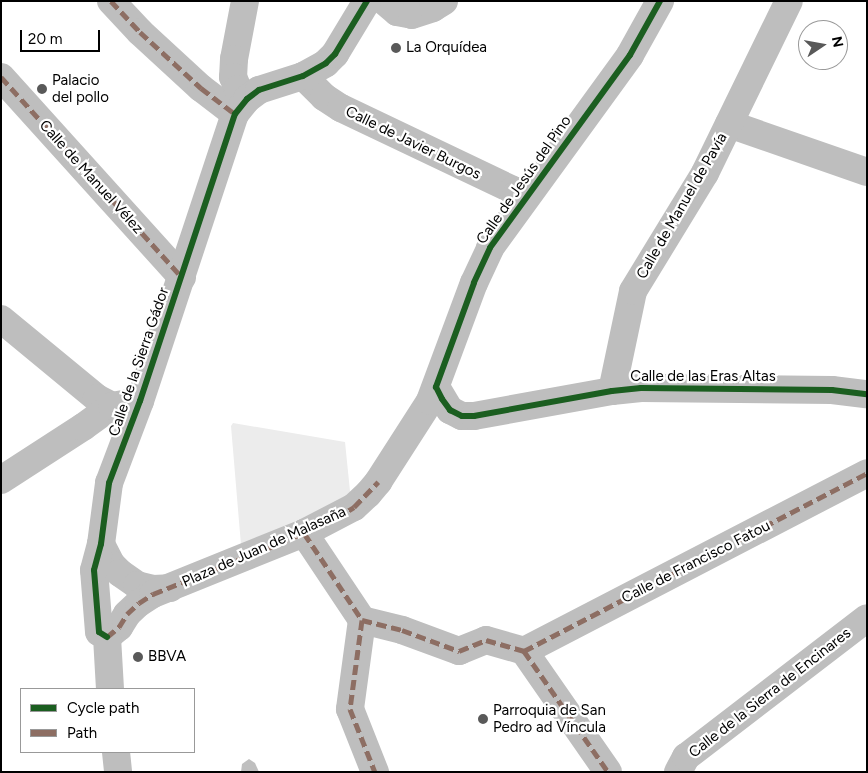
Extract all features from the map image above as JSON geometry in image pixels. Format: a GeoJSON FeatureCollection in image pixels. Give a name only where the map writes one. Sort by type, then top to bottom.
{"type":"FeatureCollection","features":[{"type":"Feature","properties":{"kind":"street"},"geometry":{"type":"LineString","coordinates":[[111,1],[140,32],[201,88],[241,106]]}},
{"type":"Feature","properties":{"kind":"street"},"geometry":{"type":"LineString","coordinates":[[241,106],[238,89],[233,77],[234,60],[245,1]]}},
{"type":"Feature","properties":{"kind":"street"},"geometry":{"type":"LineString","coordinates":[[241,106],[259,90],[303,76],[318,68],[336,54],[367,1]]}},
{"type":"Feature","properties":{"kind":"street"},"geometry":{"type":"LineString","coordinates":[[384,1],[397,12],[412,15],[433,8],[444,1]]}},
{"type":"Feature","properties":{"kind":"street","name":"Calle de Jesús del Pino"},"geometry":{"type":"LineString","coordinates":[[436,387],[478,274],[490,248],[517,208],[630,55],[660,1]]}},
{"type":"Feature","properties":{"kind":"street","name":"Calle de Manuel de Pavía"},"geometry":{"type":"LineString","coordinates":[[612,391],[633,291],[705,172],[789,1]]}},
{"type":"Feature","properties":{"kind":"street","name":"Calle de Javier Burgos"},"geometry":{"type":"LineString","coordinates":[[303,76],[324,97],[341,108],[513,190],[516,195],[517,208]]}},
{"type":"Feature","properties":{"kind":"street","name":"Calle de Manuel Vélez"},"geometry":{"type":"LineString","coordinates":[[1,77],[182,277]]}},
{"type":"Feature","properties":{"kind":"street","name":"Calle de la Sierra Gádor"},"geometry":{"type":"LineString","coordinates":[[107,637],[99,632],[94,570],[101,544],[109,483],[140,401],[241,106]]}},
{"type":"Feature","properties":{"kind":"street"},"geometry":{"type":"LineString","coordinates":[[729,124],[867,172]]}},
{"type":"Feature","properties":{"kind":"street"},"geometry":{"type":"LineString","coordinates":[[1,318],[97,398],[112,406]]}},
{"type":"Feature","properties":{"kind":"street","name":"Calle de las Eras Altas"},"geometry":{"type":"LineString","coordinates":[[436,387],[450,410],[468,416],[612,391],[690,387],[832,390],[867,394]]}},
{"type":"Feature","properties":{"kind":"street","name":"Plaza de Juan de Malasaña"},"geometry":{"type":"LineString","coordinates":[[107,637],[119,627],[127,614],[153,594],[304,533],[354,507],[378,482],[436,387]]}},
{"type":"Feature","properties":{"kind":"street"},"geometry":{"type":"LineString","coordinates":[[1,480],[112,406],[140,401]]}},
{"type":"Feature","properties":{"kind":"street","name":"Calle de Francisco Fatou"},"geometry":{"type":"LineString","coordinates":[[524,651],[867,472]]}},
{"type":"Feature","properties":{"kind":"street"},"geometry":{"type":"LineString","coordinates":[[304,533],[362,620],[350,709],[375,772]]}},
{"type":"Feature","properties":{"kind":"street"},"geometry":{"type":"LineString","coordinates":[[101,544],[111,564],[132,581],[153,589],[170,588]]}},
{"type":"Feature","properties":{"kind":"street","name":"Calle de la Sierra de Encinares"},"geometry":{"type":"LineString","coordinates":[[678,772],[686,757],[867,618]]}},
{"type":"Feature","properties":{"kind":"street"},"geometry":{"type":"LineString","coordinates":[[362,620],[402,630],[459,651],[486,640],[524,651],[608,772]]}},
{"type":"Feature","properties":{"kind":"street"},"geometry":{"type":"LineString","coordinates":[[107,637],[110,688]]}},
{"type":"Feature","properties":{"kind":"street"},"geometry":{"type":"LineString","coordinates":[[116,753],[118,772]]}},
{"type":"Feature","properties":{"kind":"shaded area"},"geometry":{"type":"Polygon","coordinates":[[[233,423],[345,442],[351,501],[241,545],[231,426],[233,423]]]}},
{"type":"Feature","properties":{"kind":"shaded area"},"geometry":{"type":"Polygon","coordinates":[[[249,759],[255,763],[259,772],[241,772],[242,764],[249,759]]]}},
{"type":"Feature","properties":{"kind":"marked path"},"geometry":{"type":"LineString","coordinates":[[111,1],[140,32],[201,88],[235,114]]}},
{"type":"Feature","properties":{"kind":"marked path"},"geometry":{"type":"LineString","coordinates":[[1,77],[182,277]]}},
{"type":"Feature","properties":{"kind":"marked path"},"geometry":{"type":"LineString","coordinates":[[524,651],[867,473]]}},
{"type":"Feature","properties":{"kind":"marked path"},"geometry":{"type":"LineString","coordinates":[[107,637],[119,627],[127,614],[153,594],[278,544],[336,518],[354,507],[378,482]]}},
{"type":"Feature","properties":{"kind":"marked path"},"geometry":{"type":"LineString","coordinates":[[304,533],[362,620],[350,709],[375,772]]}},
{"type":"Feature","properties":{"kind":"marked path"},"geometry":{"type":"LineString","coordinates":[[362,620],[402,630],[459,651],[486,640],[524,651],[608,772]]}},
{"type":"Feature","properties":{"kind":"cycle path"},"geometry":{"type":"LineString","coordinates":[[107,637],[99,632],[94,570],[101,544],[109,483],[140,401],[235,114],[247,99],[259,90],[303,76],[326,63],[335,54],[367,1]]}},
{"type":"Feature","properties":{"kind":"cycle path"},"geometry":{"type":"LineString","coordinates":[[660,1],[630,55],[490,248],[474,283],[436,387],[442,399],[450,410],[462,416],[474,416],[612,391],[641,388],[832,390],[867,394]]}},
{"type":"Feature","properties":{"kind":"place","name":"La Orquídea"},"geometry":{"type":"Point","coordinates":[396,48]}},
{"type":"Feature","properties":{"kind":"place","name":"Palacio del pollo"},"geometry":{"type":"Point","coordinates":[42,89]}},
{"type":"Feature","properties":{"kind":"place","name":"BBVA"},"geometry":{"type":"Point","coordinates":[138,657]}},
{"type":"Feature","properties":{"kind":"place","name":"Parroquia de San Pedro ad Víncula"},"geometry":{"type":"Point","coordinates":[483,719]}}]}
